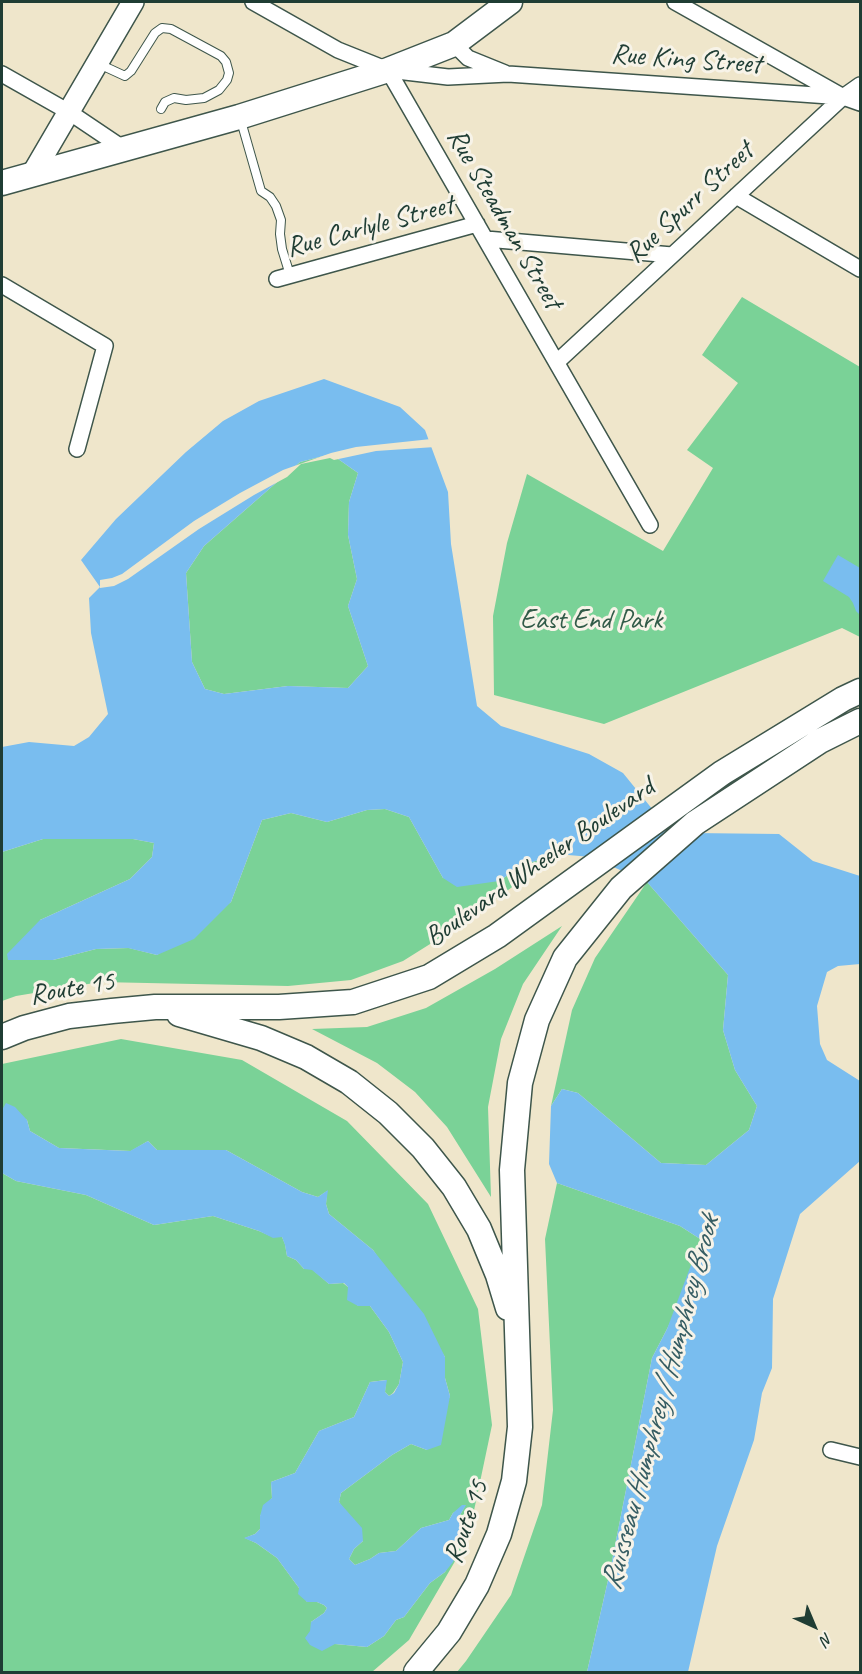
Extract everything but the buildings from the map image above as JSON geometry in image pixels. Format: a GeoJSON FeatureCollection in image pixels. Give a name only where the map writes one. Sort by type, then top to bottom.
{"type":"FeatureCollection","features":[{"type":"Feature","properties":{"kind":"main road"},"geometry":{"type":"LineString","coordinates":[[33,173],[133,2]]}},
{"type":"Feature","properties":{"kind":"main road"},"geometry":{"type":"LineString","coordinates":[[2,183],[239,117],[388,70],[454,44],[510,2]]}},
{"type":"Feature","properties":{"kind":"main road","name":"Boulevard Wheeler Boulevard"},"geometry":{"type":"LineString","coordinates":[[155,1007],[279,1007],[354,1002],[429,977],[497,936],[722,773],[843,699],[861,691]]}},
{"type":"Feature","properties":{"kind":"main road","name":"Boulevard Wheeler Boulevard"},"geometry":{"type":"LineString","coordinates":[[520,1372],[512,1170],[520,1083],[537,1020],[565,958],[621,888],[695,823],[820,741],[861,721]]}},
{"type":"Feature","properties":{"kind":"main road"},"geometry":{"type":"LineString","coordinates":[[155,1007],[261,1038],[306,1057],[349,1082],[388,1113],[423,1148],[448,1179],[479,1230],[504,1294],[512,1323],[520,1372]]}},
{"type":"Feature","properties":{"kind":"main road","name":"Route 15"},"geometry":{"type":"LineString","coordinates":[[2,1037],[24,1028],[69,1016],[155,1007]]}},
{"type":"Feature","properties":{"kind":"main road","name":"Route 15"},"geometry":{"type":"LineString","coordinates":[[416,1672],[449,1632],[477,1585],[499,1534],[514,1481],[520,1427],[520,1372]]}},
{"type":"Feature","properties":{"kind":"street"},"geometry":{"type":"LineString","coordinates":[[253,2],[338,50],[388,70]]}},
{"type":"Feature","properties":{"kind":"street"},"geometry":{"type":"LineString","coordinates":[[675,2],[843,97]]}},
{"type":"Feature","properties":{"kind":"street","name":"Rue King Street"},"geometry":{"type":"LineString","coordinates":[[454,44],[468,58],[508,74]]}},
{"type":"Feature","properties":{"kind":"street","name":"Rue King Street"},"geometry":{"type":"LineString","coordinates":[[388,70],[448,77],[508,74],[843,97],[861,103]]}},
{"type":"Feature","properties":{"kind":"street","name":"Rue Steadman Street"},"geometry":{"type":"LineString","coordinates":[[388,70],[650,525]]}},
{"type":"Feature","properties":{"kind":"street"},"geometry":{"type":"LineString","coordinates":[[2,74],[69,112],[124,148]]}},
{"type":"Feature","properties":{"kind":"street","name":"Rue Spurr Street"},"geometry":{"type":"LineString","coordinates":[[557,362],[843,97],[861,85]]}},
{"type":"Feature","properties":{"kind":"street"},"geometry":{"type":"LineString","coordinates":[[736,196],[861,269]]}},
{"type":"Feature","properties":{"kind":"street","name":"Rue Carlyle Street"},"geometry":{"type":"LineString","coordinates":[[284,277],[477,224]]}},
{"type":"Feature","properties":{"kind":"street","name":"Rue Carlyle Street"},"geometry":{"type":"LineString","coordinates":[[486,239],[672,255]]}},
{"type":"Feature","properties":{"kind":"street"},"geometry":{"type":"LineString","coordinates":[[3,290],[105,346],[77,449]]}},
{"type":"Feature","properties":{"kind":"street"},"geometry":{"type":"LineString","coordinates":[[831,1450],[861,1457]]}},
{"type":"Feature","properties":{"kind":"lane"},"geometry":{"type":"LineString","coordinates":[[97,63],[125,76],[131,71],[155,33],[162,28],[171,29],[221,56],[226,62],[229,74],[219,90],[204,98],[186,100],[174,98],[165,102],[161,109]]}},
{"type":"Feature","properties":{"kind":"lane"},"geometry":{"type":"LineString","coordinates":[[239,117],[261,191],[270,197],[281,220],[284,277]]}},
{"type":"Feature","properties":{"kind":"green space","name":"East End Park"},"geometry":{"type":"Polygon","coordinates":[[[742,297],[860,367],[860,637],[842,628],[604,724],[494,695],[493,616],[507,543],[527,474],[663,551],[713,468],[687,450],[738,383],[702,355],[742,297]]]}},
{"type":"Feature","properties":{"kind":"green space"},"geometry":{"type":"Polygon","coordinates":[[[331,454],[358,473],[349,502],[348,535],[357,579],[348,606],[368,666],[348,688],[288,686],[224,694],[205,689],[192,662],[186,573],[204,546],[300,462],[331,454]]]}},
{"type":"Feature","properties":{"kind":"green space"},"geometry":{"type":"Polygon","coordinates":[[[385,809],[409,817],[443,878],[499,881],[523,865],[557,854],[462,924],[403,961],[351,980],[288,986],[100,982],[16,996],[2,1001],[2,852],[43,839],[133,839],[154,843],[152,857],[130,879],[40,920],[53,960],[96,949],[129,948],[157,955],[231,902],[262,820],[291,813],[327,822],[367,810],[385,809]]]}},
{"type":"Feature","properties":{"kind":"green space"},"geometry":{"type":"Polygon","coordinates":[[[647,882],[728,975],[723,1030],[735,1070],[757,1106],[749,1130],[706,1165],[661,1163],[578,1093],[562,1089],[551,1106],[572,1010],[595,958],[647,882]]]}},
{"type":"Feature","properties":{"kind":"green space"},"geometry":{"type":"Polygon","coordinates":[[[562,926],[523,984],[501,1039],[488,1107],[491,1197],[447,1127],[415,1092],[377,1063],[312,1029],[367,1027],[426,1008],[495,969],[562,926]]]}},
{"type":"Feature","properties":{"kind":"green space"},"geometry":{"type":"Polygon","coordinates":[[[121,1039],[242,1060],[347,1121],[428,1204],[478,1309],[492,1425],[468,1539],[409,1640],[372,1672],[2,1672],[2,1173],[16,1181],[86,1195],[154,1225],[213,1216],[273,1237],[282,1237],[287,1256],[296,1260],[304,1269],[312,1269],[329,1284],[343,1283],[348,1287],[358,1306],[370,1306],[389,1332],[403,1362],[399,1384],[393,1393],[389,1396],[385,1392],[386,1380],[370,1382],[354,1417],[319,1431],[295,1473],[271,1482],[272,1498],[260,1516],[260,1529],[245,1538],[277,1558],[307,1602],[317,1602],[327,1608],[311,1622],[335,1644],[367,1647],[384,1636],[396,1620],[404,1617],[430,1583],[445,1572],[461,1540],[460,1515],[465,1506],[453,1513],[449,1520],[421,1528],[396,1551],[379,1553],[355,1565],[349,1559],[354,1549],[363,1541],[339,1502],[341,1493],[392,1455],[411,1444],[427,1450],[450,1396],[445,1378],[445,1357],[373,1250],[329,1214],[326,1204],[327,1191],[318,1197],[302,1192],[226,1150],[157,1150],[148,1141],[131,1151],[59,1148],[30,1131],[27,1120],[4,1108],[2,1110],[2,1064],[121,1039]]]}},
{"type":"Feature","properties":{"kind":"green space"},"geometry":{"type":"Polygon","coordinates":[[[557,1183],[680,1226],[708,1244],[652,1358],[609,1576],[587,1672],[457,1672],[511,1595],[542,1505],[553,1410],[545,1239],[557,1183]]]}},
{"type":"Feature","properties":{"kind":"water","name":"Ruisseau Humphrey / Humphrey Brook"},"geometry":{"type":"Polygon","coordinates":[[[324,379],[400,407],[425,430],[448,492],[451,544],[477,706],[501,726],[589,754],[623,773],[666,826],[692,833],[779,834],[813,861],[860,876],[860,964],[838,966],[827,972],[817,1006],[820,1044],[827,1060],[860,1081],[860,1161],[800,1214],[773,1299],[772,1368],[762,1393],[754,1440],[717,1546],[688,1672],[587,1672],[609,1576],[652,1358],[667,1329],[694,1257],[708,1244],[680,1226],[557,1183],[549,1164],[551,1106],[562,1089],[578,1093],[661,1163],[706,1165],[749,1130],[757,1106],[735,1070],[723,1030],[728,975],[647,882],[591,857],[557,854],[523,865],[499,881],[457,887],[443,878],[409,817],[385,809],[367,810],[327,822],[291,813],[262,820],[231,902],[194,939],[157,955],[128,948],[96,949],[53,960],[8,960],[7,954],[40,920],[130,879],[152,857],[154,843],[133,839],[43,839],[2,852],[2,747],[29,742],[74,746],[89,737],[108,714],[91,633],[89,598],[100,587],[81,560],[116,519],[186,452],[223,421],[259,401],[324,379]],[[331,454],[300,462],[204,546],[186,573],[192,662],[205,689],[224,694],[288,686],[348,688],[368,666],[348,606],[357,579],[348,535],[349,502],[358,473],[331,454]]]}},
{"type":"Feature","properties":{"kind":"water"},"geometry":{"type":"Polygon","coordinates":[[[838,555],[860,568],[860,615],[849,597],[823,581],[838,555]]]}},
{"type":"Feature","properties":{"kind":"water"},"geometry":{"type":"Polygon","coordinates":[[[6,1103],[15,1107],[27,1120],[30,1131],[59,1148],[130,1151],[148,1141],[157,1150],[226,1150],[302,1192],[318,1197],[328,1190],[326,1204],[329,1214],[373,1250],[424,1314],[445,1357],[445,1378],[450,1396],[441,1445],[427,1450],[411,1444],[392,1455],[341,1493],[339,1502],[362,1528],[363,1541],[354,1549],[349,1559],[355,1565],[379,1553],[396,1551],[421,1528],[449,1520],[462,1505],[466,1505],[460,1515],[461,1540],[453,1562],[445,1572],[430,1583],[404,1617],[396,1620],[384,1636],[367,1647],[335,1644],[322,1651],[310,1645],[305,1638],[310,1631],[311,1622],[327,1608],[317,1602],[307,1602],[298,1594],[299,1588],[277,1558],[256,1543],[244,1538],[255,1534],[260,1529],[263,1505],[272,1498],[271,1482],[295,1473],[319,1431],[354,1417],[370,1382],[387,1380],[385,1392],[389,1396],[394,1393],[399,1384],[403,1362],[389,1332],[370,1306],[358,1306],[347,1300],[348,1287],[344,1283],[329,1284],[312,1270],[304,1269],[296,1260],[287,1256],[282,1237],[273,1238],[213,1216],[154,1225],[86,1195],[16,1181],[2,1173],[2,1110],[6,1103]]]}},
{"type":"Feature","properties":{"kind":"pier"},"geometry":{"type":"Polygon","coordinates":[[[431,439],[435,447],[376,451],[301,464],[287,477],[199,529],[128,579],[114,586],[100,588],[100,580],[122,574],[194,521],[283,470],[331,453],[356,447],[431,439]]]}}]}
